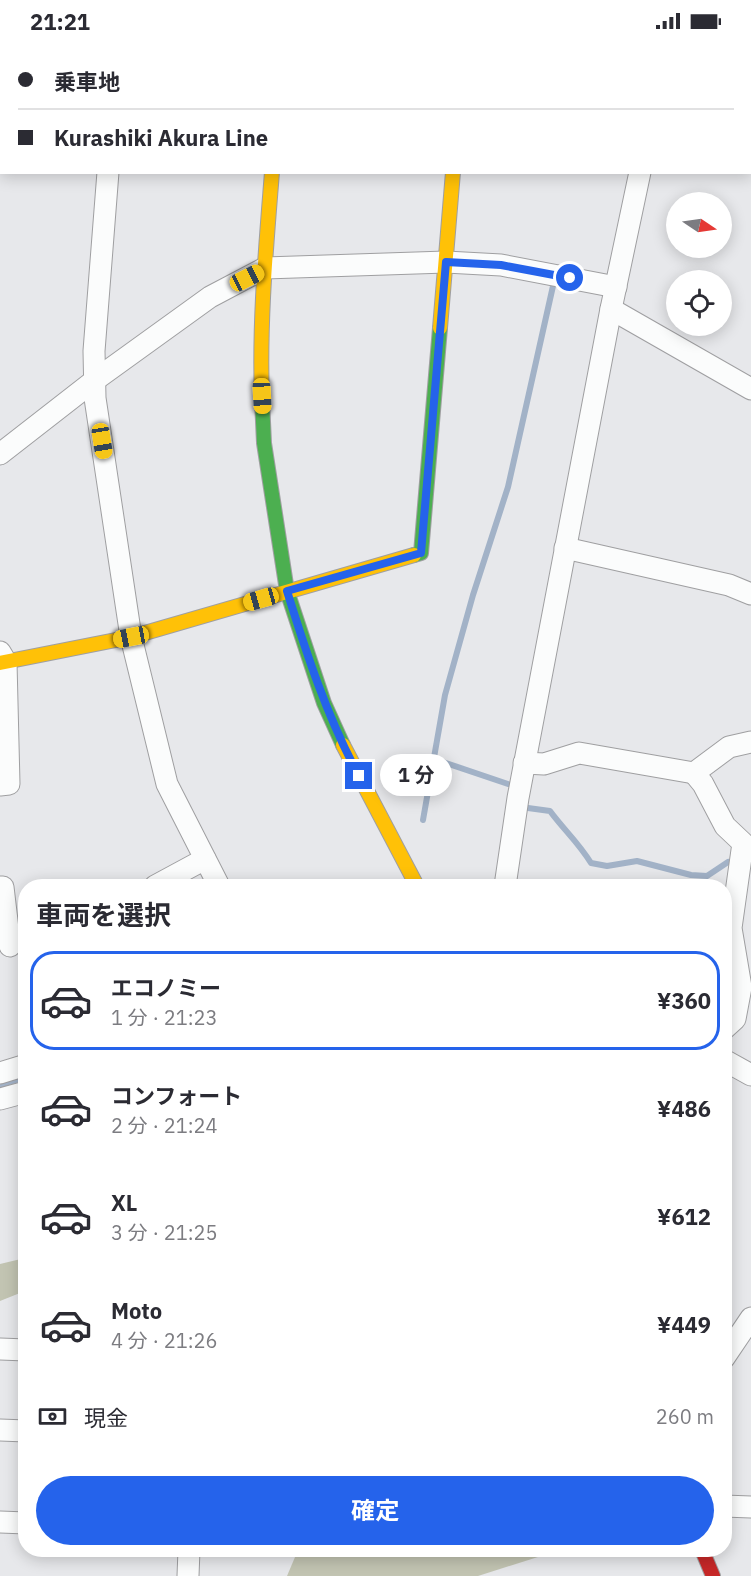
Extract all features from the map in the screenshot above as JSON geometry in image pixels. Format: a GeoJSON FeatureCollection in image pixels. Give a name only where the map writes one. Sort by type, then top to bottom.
{"type":"FeatureCollection","features":[{"type":"Feature","properties":{"kind":"street"},"geometry":{"type":"LineString","coordinates":[[108,174],[94,351],[95,398],[131,637],[167,784],[215,879]]}},
{"type":"Feature","properties":{"kind":"street"},"geometry":{"type":"LineString","coordinates":[[272,174],[261,372],[264,443],[287,591],[324,703],[410,879]]}},
{"type":"Feature","properties":{"kind":"street"},"geometry":{"type":"LineString","coordinates":[[0,785],[9,784],[2,659],[131,637],[421,553],[453,174]]}},
{"type":"Feature","properties":{"kind":"street"},"geometry":{"type":"LineString","coordinates":[[506,879],[524,763],[611,309],[640,174]]}},
{"type":"Feature","properties":{"kind":"street"},"geometry":{"type":"LineString","coordinates":[[0,454],[95,380],[210,297],[265,268],[446,262],[501,265],[616,287]]}},
{"type":"Feature","properties":{"kind":"street"},"geometry":{"type":"LineString","coordinates":[[611,309],[751,389]]}},
{"type":"Feature","properties":{"kind":"street"},"geometry":{"type":"LineString","coordinates":[[565,548],[729,585],[751,594]]}},
{"type":"Feature","properties":{"kind":"street"},"geometry":{"type":"LineString","coordinates":[[694,772],[729,747],[751,742]]}},
{"type":"Feature","properties":{"kind":"street"},"geometry":{"type":"LineString","coordinates":[[524,763],[544,764],[579,753],[694,772],[703,784],[725,826],[743,843],[741,987],[737,1023]]}},
{"type":"Feature","properties":{"kind":"street"},"geometry":{"type":"LineString","coordinates":[[168,879],[205,859]]}},
{"type":"Feature","properties":{"kind":"street"},"geometry":{"type":"LineString","coordinates":[[0,887],[3,887],[12,945]]}},
{"type":"Feature","properties":{"kind":"street"},"geometry":{"type":"LineString","coordinates":[[732,1064],[751,1075]]}},
{"type":"Feature","properties":{"kind":"street"},"geometry":{"type":"LineString","coordinates":[[0,1073],[18,1067]]}},
{"type":"Feature","properties":{"kind":"street"},"geometry":{"type":"LineString","coordinates":[[0,1099],[18,1094]]}},
{"type":"Feature","properties":{"kind":"street"},"geometry":{"type":"LineString","coordinates":[[732,1346],[751,1318]]}},
{"type":"Feature","properties":{"kind":"street"},"geometry":{"type":"LineString","coordinates":[[0,1349],[18,1350]]}},
{"type":"Feature","properties":{"kind":"street"},"geometry":{"type":"LineString","coordinates":[[0,1431],[18,1431]]}},
{"type":"Feature","properties":{"kind":"street"},"geometry":{"type":"LineString","coordinates":[[732,1506],[751,1507]]}},
{"type":"Feature","properties":{"kind":"street"},"geometry":{"type":"LineString","coordinates":[[0,1522],[18,1523]]}},
{"type":"Feature","properties":{"kind":"street"},"geometry":{"type":"LineString","coordinates":[[188,1576],[189,1557]]}},
{"type":"Feature","properties":{"kind":"street"},"geometry":{"type":"LineString","coordinates":[[705,1557],[713,1576]]}},
{"type":"Feature","properties":{"kind":"green space"},"geometry":{"type":"Polygon","coordinates":[[[18,1260],[18,1294],[0,1301],[0,1264],[18,1260]]]}},
{"type":"Feature","properties":{"kind":"green space"},"geometry":{"type":"Polygon","coordinates":[[[295,1557],[538,1557],[478,1576],[287,1576],[295,1557]]]}},
{"type":"Feature","properties":{"kind":"waterway"},"geometry":{"type":"LineString","coordinates":[[423,820],[445,695],[473,595],[508,487],[553,286]]}},
{"type":"Feature","properties":{"kind":"waterway"},"geometry":{"type":"LineString","coordinates":[[434,759],[508,784]]}},
{"type":"Feature","properties":{"kind":"waterway"},"geometry":{"type":"LineString","coordinates":[[528,808],[550,811],[591,863],[607,866],[637,861],[691,875],[707,876],[728,862]]}},
{"type":"Feature","properties":{"kind":"waterway"},"geometry":{"type":"LineString","coordinates":[[0,1085],[18,1079]]}},
{"type":"Feature","properties":{"kind":"traffic: fast"},"geometry":{"type":"LineString","coordinates":[[414,555],[421,553],[440,328]]}},
{"type":"Feature","properties":{"kind":"traffic: fast"},"geometry":{"type":"LineString","coordinates":[[262,400],[264,443],[287,591],[324,703],[343,745]]}},
{"type":"Feature","properties":{"kind":"traffic: slow"},"geometry":{"type":"LineString","coordinates":[[262,400],[262,314],[272,174]]}},
{"type":"Feature","properties":{"kind":"traffic: slow"},"geometry":{"type":"LineString","coordinates":[[440,328],[453,174]]}},
{"type":"Feature","properties":{"kind":"traffic: slow"},"geometry":{"type":"LineString","coordinates":[[0,663],[131,637],[414,555]]}},
{"type":"Feature","properties":{"kind":"traffic: slow"},"geometry":{"type":"LineString","coordinates":[[343,745],[413,879]]}},
{"type":"Feature","properties":{"kind":"traffic: jam"},"geometry":{"type":"LineString","coordinates":[[705,1557],[713,1576]]}},
{"type":"Feature","properties":{"kind":"route"},"geometry":{"type":"LineString","coordinates":[[359,776],[324,703],[287,591],[421,553],[446,262],[501,265],[570,278]]}}]}
